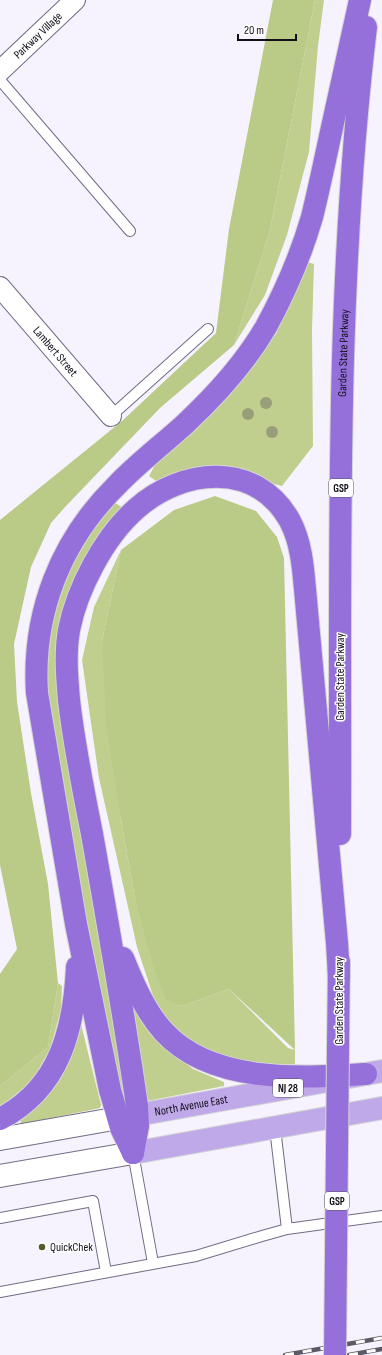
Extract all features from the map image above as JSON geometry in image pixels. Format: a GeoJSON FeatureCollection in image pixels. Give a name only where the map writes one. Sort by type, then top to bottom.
{"type":"FeatureCollection","features":[{"type":"Feature","properties":{"kind":"highway"},"geometry":{"type":"LineString","coordinates":[[133,1153],[136,1140],[127,1116],[108,1082],[76,924],[36,676],[41,624],[49,592],[69,546],[85,520],[116,486],[186,424],[211,399],[252,348],[276,308],[296,264],[312,216],[360,0]]}},
{"type":"Feature","properties":{"kind":"highway","name":"Garden State Parkway"},"geometry":{"type":"LineString","coordinates":[[336,1355],[342,454],[352,177],[370,0]]}},
{"type":"Feature","properties":{"kind":"highway"},"geometry":{"type":"LineString","coordinates":[[127,1116],[127,1036],[72,720],[67,658],[68,638],[72,618],[85,582],[116,531],[135,510],[154,494],[177,483],[212,476],[236,478],[258,488],[276,502],[289,520],[298,542],[301,555],[339,977]]}},
{"type":"Feature","properties":{"kind":"highway"},"geometry":{"type":"LineString","coordinates":[[105,906],[120,952],[146,1006],[164,1032],[173,1041],[186,1050],[223,1067],[268,1074],[316,1076],[374,1073]]}},
{"type":"Feature","properties":{"kind":"highway"},"geometry":{"type":"LineString","coordinates":[[0,1119],[29,1100],[39,1090],[56,1066],[68,1037],[75,995],[78,962],[76,924]]}},
{"type":"Feature","properties":{"kind":"main road","name":"North Avenue East"},"geometry":{"type":"LineString","coordinates":[[0,1139],[374,1073]]}},
{"type":"Feature","properties":{"kind":"main road"},"geometry":{"type":"LineString","coordinates":[[0,1176],[382,1108]]}},
{"type":"Feature","properties":{"kind":"street","name":"Parkway Village"},"geometry":{"type":"LineString","coordinates":[[0,71],[75,0]]}},
{"type":"Feature","properties":{"kind":"street","name":"Lambert Street"},"geometry":{"type":"LineString","coordinates":[[0,287],[111,416]]}},
{"type":"Feature","properties":{"kind":"lane"},"geometry":{"type":"LineString","coordinates":[[0,80],[130,231]]}},
{"type":"Feature","properties":{"kind":"lane"},"geometry":{"type":"LineString","coordinates":[[111,416],[208,329]]}},
{"type":"Feature","properties":{"kind":"lane"},"geometry":{"type":"LineString","coordinates":[[275,1128],[288,1229]]}},
{"type":"Feature","properties":{"kind":"lane"},"geometry":{"type":"LineString","coordinates":[[133,1153],[153,1263]]}},
{"type":"Feature","properties":{"kind":"lane"},"geometry":{"type":"LineString","coordinates":[[0,1218],[93,1201],[106,1272]]}},
{"type":"Feature","properties":{"kind":"lane"},"geometry":{"type":"LineString","coordinates":[[0,1292],[196,1256],[288,1229],[382,1216]]}},
{"type":"Feature","properties":{"kind":"green space"},"geometry":{"type":"Polygon","coordinates":[[[273,0],[315,0],[270,230],[234,345],[160,408],[66,506],[51,523],[31,567],[14,644],[17,702],[31,793],[48,884],[58,983],[48,1047],[0,1086],[0,974],[17,949],[0,865],[0,520],[122,421],[216,333],[229,229],[273,0]]]}},
{"type":"Feature","properties":{"kind":"green space"},"geometry":{"type":"Polygon","coordinates":[[[315,0],[324,0],[318,46],[309,152],[287,235],[265,295],[234,345],[270,230],[315,0]]]}},
{"type":"Feature","properties":{"kind":"green space"},"geometry":{"type":"Polygon","coordinates":[[[307,262],[314,264],[312,330],[313,446],[282,486],[191,469],[156,481],[149,476],[155,465],[217,404],[276,334],[307,262]]]}},
{"type":"Feature","properties":{"kind":"green space"},"geometry":{"type":"Polygon","coordinates":[[[215,496],[256,511],[277,537],[284,558],[295,1050],[229,989],[182,1006],[166,1000],[154,968],[135,899],[106,723],[102,641],[121,550],[174,510],[215,496]]]}},
{"type":"Feature","properties":{"kind":"green space"},"geometry":{"type":"Polygon","coordinates":[[[111,500],[123,508],[67,604],[123,1092],[117,1094],[43,691],[46,628],[63,577],[111,500]]]}},
{"type":"Feature","properties":{"kind":"green space"},"geometry":{"type":"Polygon","coordinates":[[[121,550],[102,641],[121,820],[135,899],[166,999],[182,1006],[229,989],[288,1048],[295,1050],[295,1064],[269,1065],[230,1060],[197,1048],[160,1017],[137,947],[99,778],[82,660],[94,607],[121,550]]]}},
{"type":"Feature","properties":{"kind":"green space"},"geometry":{"type":"Polygon","coordinates":[[[58,983],[62,986],[61,1010],[50,1049],[32,1081],[0,1107],[0,1086],[48,1047],[58,983]]]}},
{"type":"Feature","properties":{"kind":"green space"},"geometry":{"type":"Polygon","coordinates":[[[135,1006],[149,1033],[193,1069],[224,1082],[224,1086],[147,1101],[130,1007],[135,1006]]]}},
{"type":"Feature","properties":{"kind":"green space"},"geometry":{"type":"Polygon","coordinates":[[[81,1024],[101,1105],[100,1108],[21,1124],[20,1116],[68,1061],[81,1024]]]}},
{"type":"Feature","properties":{"kind":"railway"},"geometry":{"type":"LineString","coordinates":[[285,1355],[382,1338]]}},
{"type":"Feature","properties":{"kind":"railway"},"geometry":{"type":"LineString","coordinates":[[349,1355],[382,1349]]}},
{"type":"Feature","properties":{"kind":"place","name":"QuickChek"},"geometry":{"type":"Point","coordinates":[42,1247]}}]}
